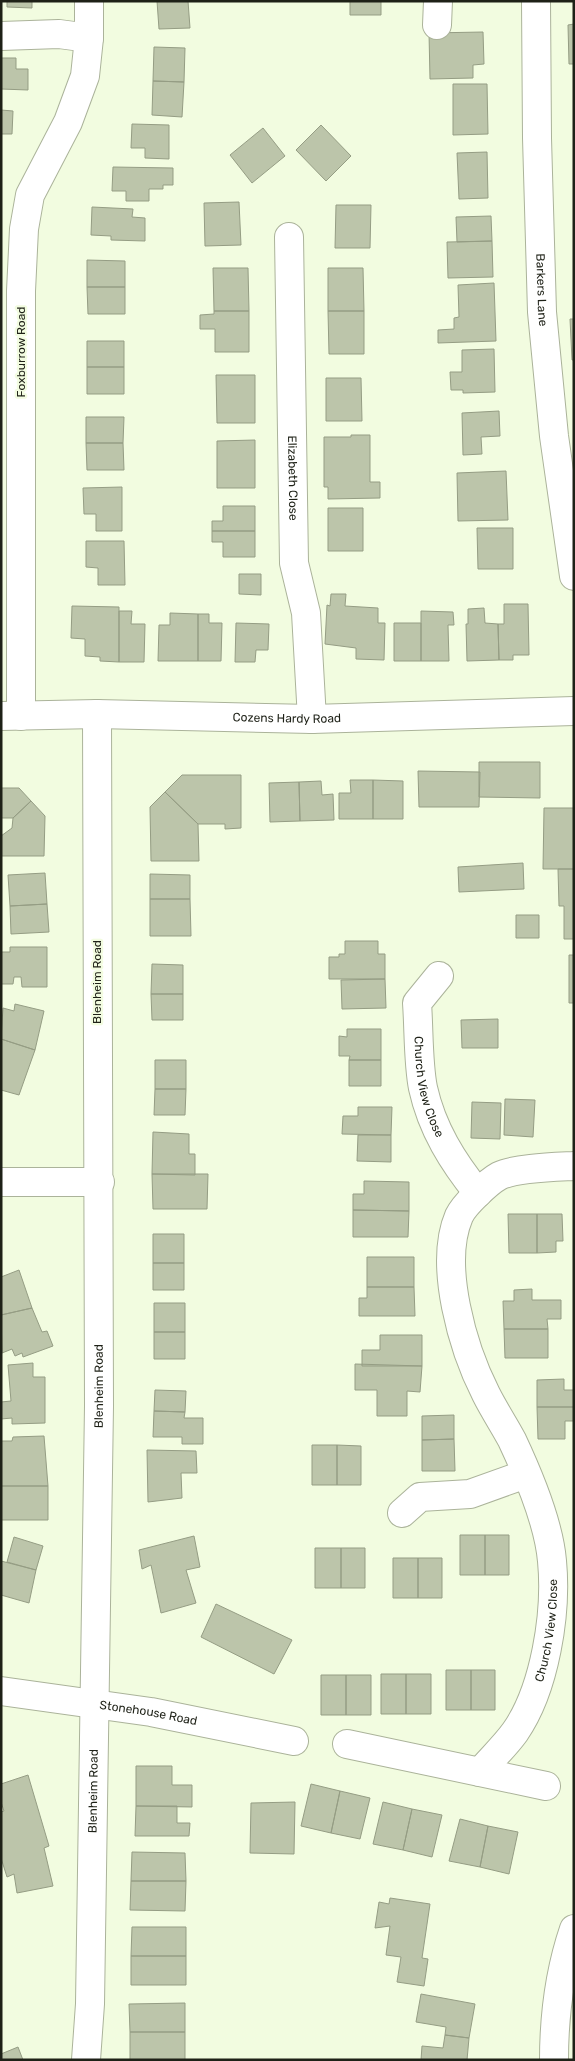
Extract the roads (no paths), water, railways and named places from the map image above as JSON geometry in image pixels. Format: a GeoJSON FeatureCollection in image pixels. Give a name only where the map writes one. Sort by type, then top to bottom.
{"type":"FeatureCollection","features":[{"type":"Feature","properties":{"kind":"street","name":"Foxburrow Road"},"geometry":{"type":"LineString","coordinates":[[11,716],[24,229],[30,195],[68,122],[85,76],[89,38],[89,1]]}},
{"type":"Feature","properties":{"kind":"street","name":"Barkers Lane"},"geometry":{"type":"LineString","coordinates":[[536,1],[537,138],[542,312],[554,436],[574,576]]}},
{"type":"Feature","properties":{"kind":"street"},"geometry":{"type":"LineString","coordinates":[[1,36],[59,34],[89,38]]}},
{"type":"Feature","properties":{"kind":"street","name":"Elizabeth Close"},"geometry":{"type":"LineString","coordinates":[[289,237],[294,563],[306,614],[312,718]]}},
{"type":"Feature","properties":{"kind":"street","name":"Cozens Hardy Road"},"geometry":{"type":"LineString","coordinates":[[11,716],[97,714],[312,718],[574,711]]}},
{"type":"Feature","properties":{"kind":"street","name":"Blenheim Road"},"geometry":{"type":"LineString","coordinates":[[86,2060],[90,2004],[93,1703],[99,1406],[100,1182],[97,1077],[97,714]]}},
{"type":"Feature","properties":{"kind":"street","name":"Church View Close"},"geometry":{"type":"LineString","coordinates":[[439,976],[417,1003],[423,1087],[434,1124],[455,1164],[478,1193]]}},
{"type":"Feature","properties":{"kind":"street","name":"Church View Close"},"geometry":{"type":"LineString","coordinates":[[480,1772],[515,1732],[538,1686],[547,1648],[553,1602],[552,1560],[544,1521],[526,1474],[512,1440],[485,1393],[464,1342],[454,1297],[452,1248],[460,1215],[478,1193],[500,1176],[518,1171],[574,1166]]}},
{"type":"Feature","properties":{"kind":"street"},"geometry":{"type":"LineString","coordinates":[[1,1182],[100,1182]]}},
{"type":"Feature","properties":{"kind":"street"},"geometry":{"type":"LineString","coordinates":[[402,1513],[420,1497],[470,1494],[526,1474]]}},
{"type":"Feature","properties":{"kind":"street","name":"Stonehouse Road"},"geometry":{"type":"LineString","coordinates":[[1,1690],[151,1712],[294,1741]]}},
{"type":"Feature","properties":{"kind":"street"},"geometry":{"type":"LineString","coordinates":[[347,1744],[546,1786]]}},
{"type":"Feature","properties":{"kind":"street"},"geometry":{"type":"LineString","coordinates":[[554,2060],[560,1988],[574,1929]]}}]}
